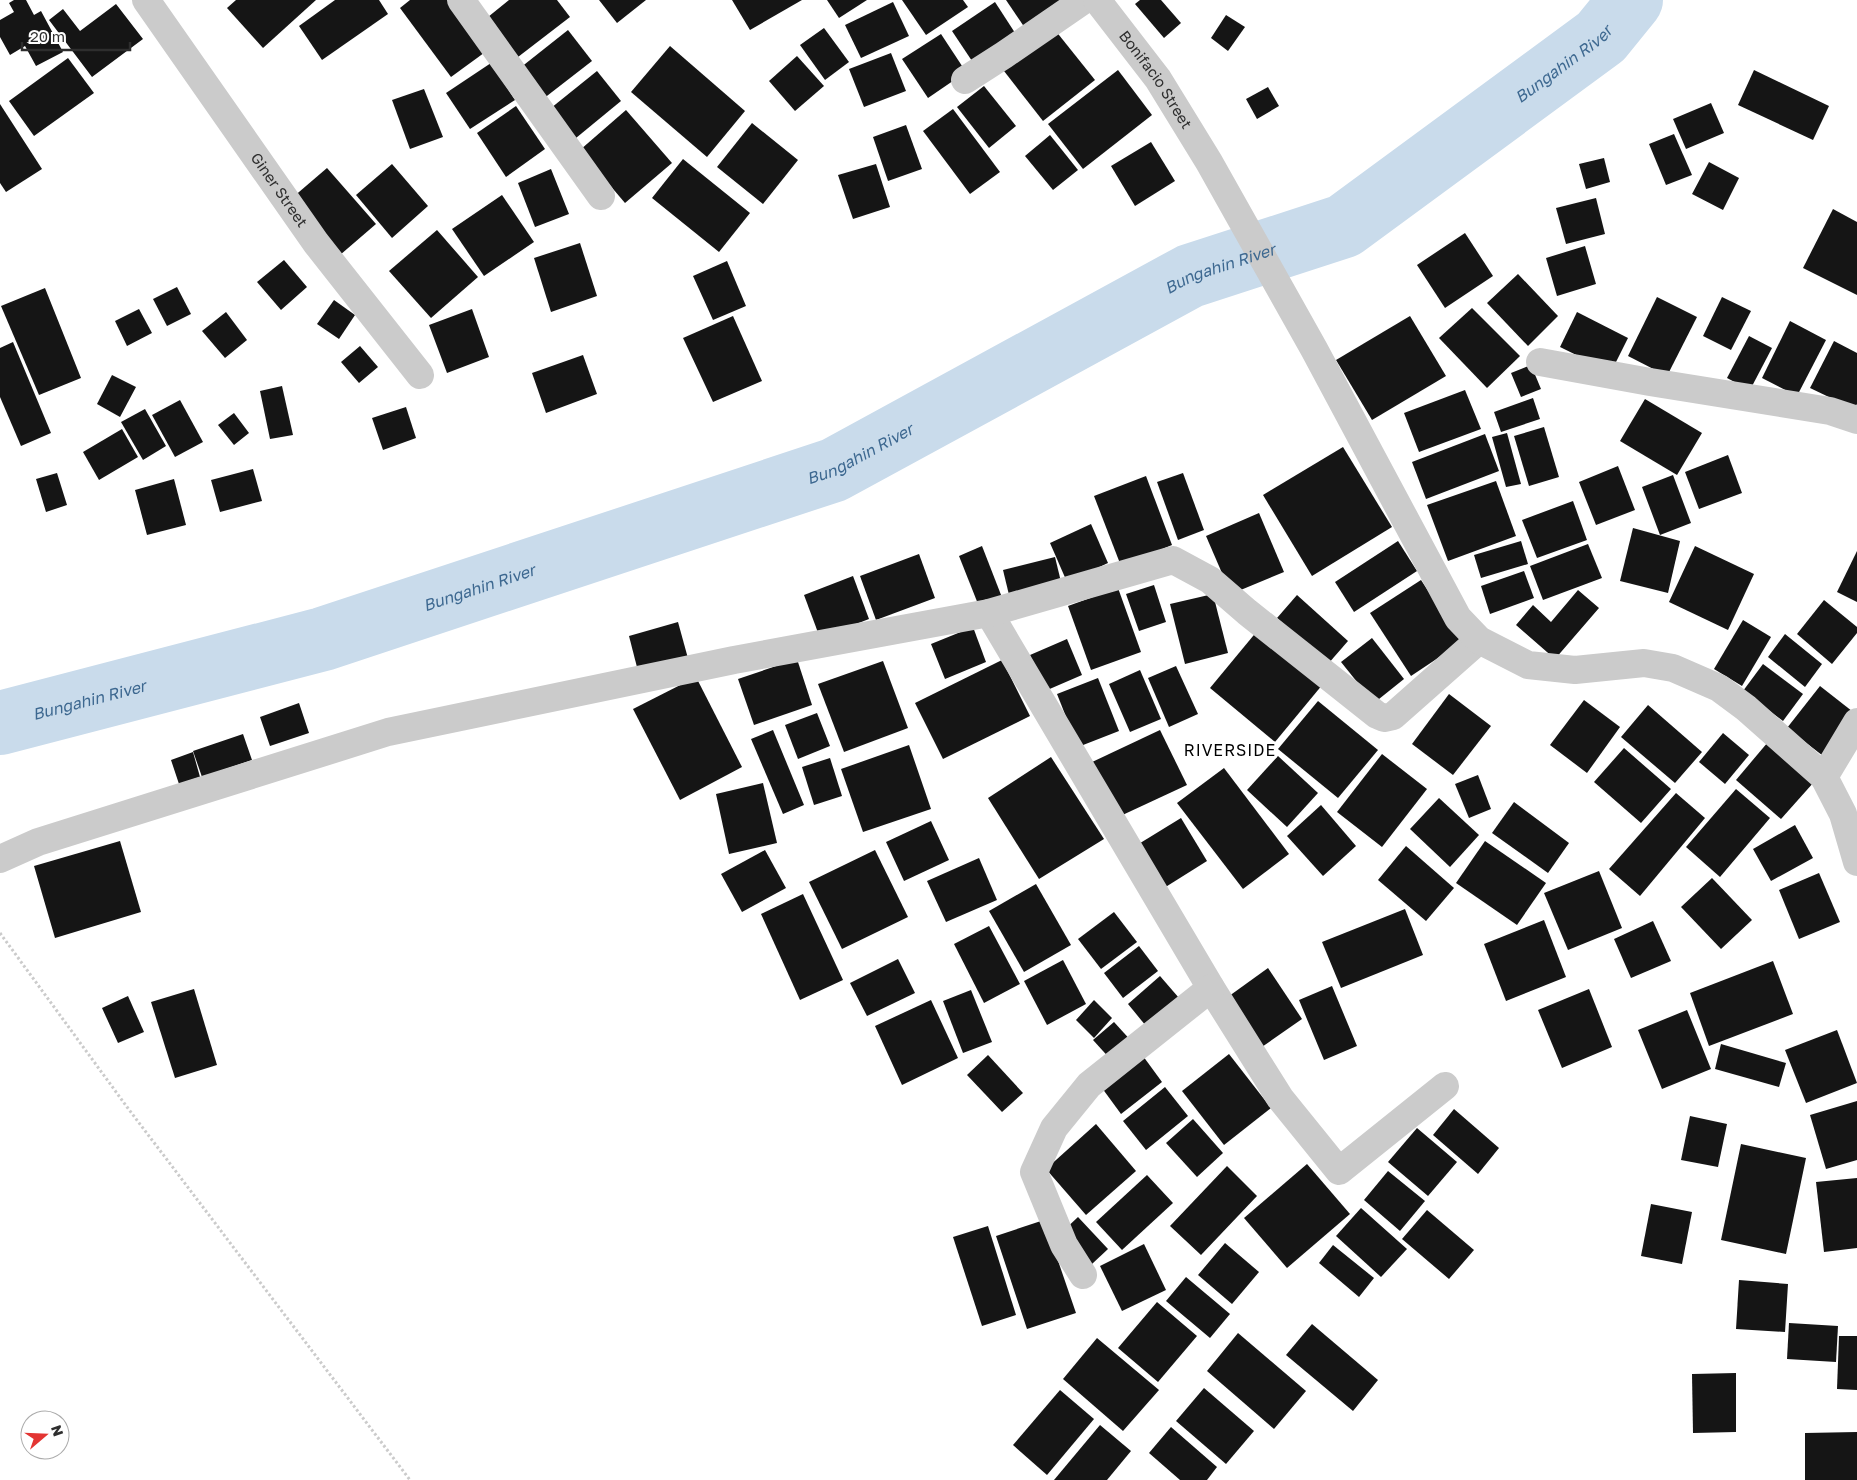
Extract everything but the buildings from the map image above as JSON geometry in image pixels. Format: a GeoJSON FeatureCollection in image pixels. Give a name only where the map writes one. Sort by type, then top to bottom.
{"type":"FeatureCollection","features":[{"type":"Feature","properties":{"kind":"street","name":"Giner Street"},"geometry":{"type":"LineString","coordinates":[[146,0],[316,243],[420,375]]}},
{"type":"Feature","properties":{"kind":"street"},"geometry":{"type":"LineString","coordinates":[[461,0],[601,196]]}},
{"type":"Feature","properties":{"kind":"street"},"geometry":{"type":"LineString","coordinates":[[965,80],[1084,0]]}},
{"type":"Feature","properties":{"kind":"street","name":"Bonifacio Street"},"geometry":{"type":"LineString","coordinates":[[1096,0],[1158,79],[1209,162],[1314,349],[1458,618],[1479,640]]}},
{"type":"Feature","properties":{"kind":"street"},"geometry":{"type":"LineString","coordinates":[[1540,362],[1830,411],[1857,420]]}},
{"type":"Feature","properties":{"kind":"street"},"geometry":{"type":"LineString","coordinates":[[0,858],[38,842],[388,732],[734,660],[989,613],[1172,560],[1210,580],[1377,715],[1384,718],[1393,716],[1479,640],[1528,664],[1575,670],[1644,663],[1673,668],[1719,688],[1746,708],[1824,777],[1843,814],[1857,862]]}},
{"type":"Feature","properties":{"kind":"street"},"geometry":{"type":"LineString","coordinates":[[989,613],[1211,988],[1280,1098],[1339,1171],[1445,1086]]}},
{"type":"Feature","properties":{"kind":"street"},"geometry":{"type":"LineString","coordinates":[[1824,777],[1857,722]]}},
{"type":"Feature","properties":{"kind":"street"},"geometry":{"type":"LineString","coordinates":[[1083,1275],[1064,1245],[1034,1172],[1054,1128],[1089,1085],[1211,988]]}},
{"type":"Feature","properties":{"kind":"path"},"geometry":{"type":"LineString","coordinates":[[0,933],[127,1106],[410,1480]]}},
{"type":"Feature","properties":{"kind":"waterway","name":"Bungahin River"},"geometry":{"type":"LineString","coordinates":[[0,723],[323,639],[834,470],[1190,276],[1344,226],[1601,37],[1631,0]]}},
{"type":"Feature","properties":{"kind":"district","name":"RIVERSIDE"},"geometry":{"type":"Point","coordinates":[1230,750]}}]}
